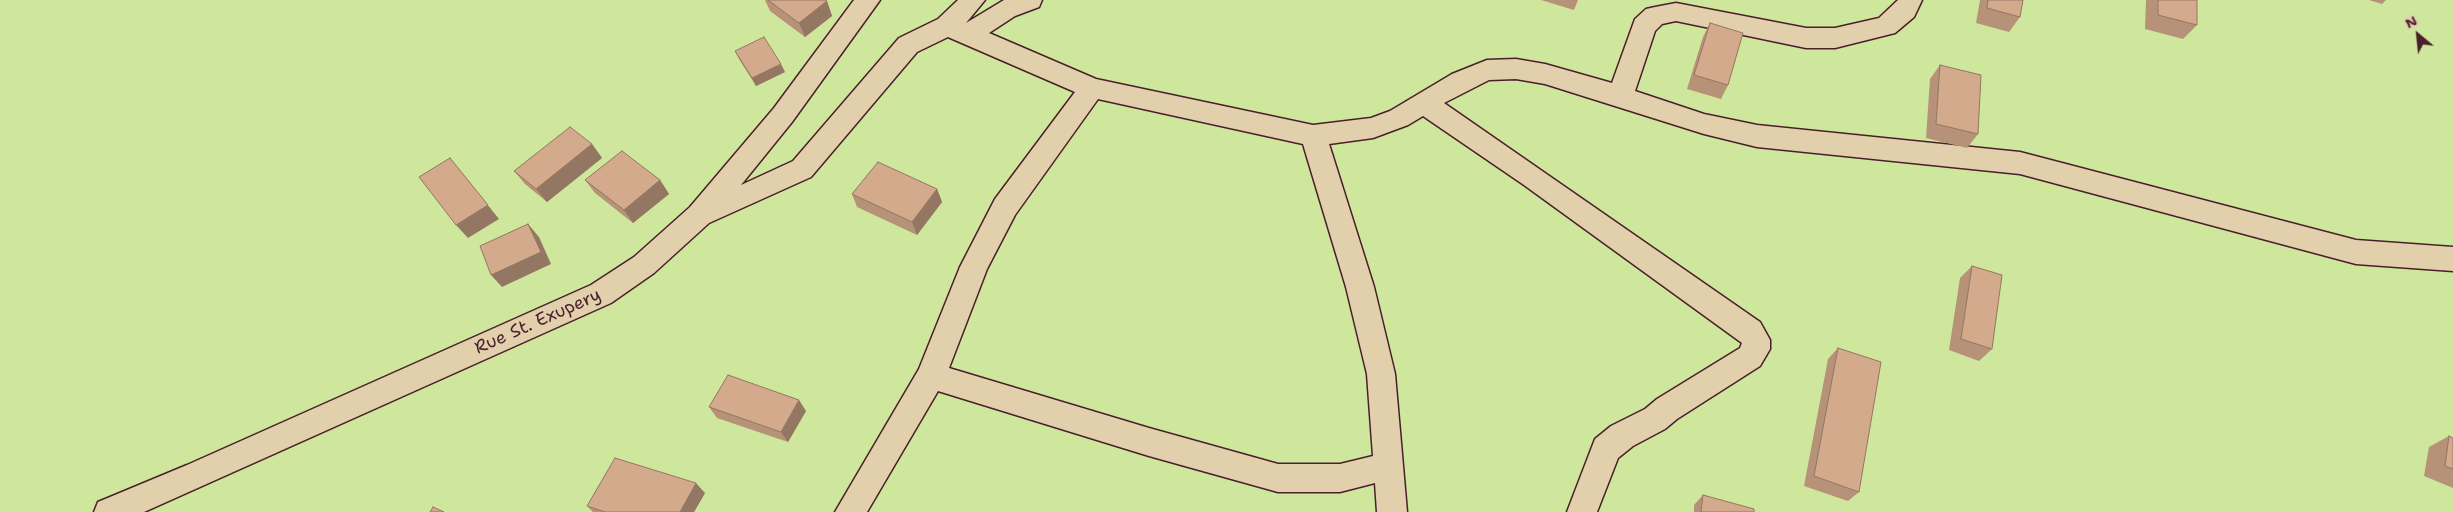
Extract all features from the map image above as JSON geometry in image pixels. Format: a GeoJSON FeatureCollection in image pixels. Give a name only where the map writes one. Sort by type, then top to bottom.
{"type":"FeatureCollection","features":[{"type":"Feature","properties":{"kind":"street","name":"Rue St. Exupery"},"geometry":{"type":"LineString","coordinates":[[109,512],[198,475],[601,294],[644,265],[700,215],[783,115],[868,0]]}},
{"type":"Feature","properties":{"kind":"street"},"geometry":{"type":"LineString","coordinates":[[957,30],[973,0]]}},
{"type":"Feature","properties":{"kind":"street"},"geometry":{"type":"LineString","coordinates":[[700,215],[802,169],[908,45],[957,30],[1030,0]]}},
{"type":"Feature","properties":{"kind":"street"},"geometry":{"type":"LineString","coordinates":[[1620,96],[1644,26],[1655,16],[1676,12],[1806,38],[1835,38],[1886,26],[1905,10],[1910,0]]}},
{"type":"Feature","properties":{"kind":"street"},"geometry":{"type":"LineString","coordinates":[[957,30],[1092,88],[1313,136],[1373,128],[1399,118],[1478,73],[1487,70],[1506,69],[1544,74],[1620,96],[1704,124],[1758,136],[2020,163],[2356,252],[2453,259]]}},
{"type":"Feature","properties":{"kind":"street"},"geometry":{"type":"LineString","coordinates":[[850,512],[931,376],[974,267],[1004,207],[1092,88]]}},
{"type":"Feature","properties":{"kind":"street"},"geometry":{"type":"LineString","coordinates":[[1424,103],[1533,177],[1750,331],[1756,340],[1756,349],[1750,356],[1667,409],[1655,419],[1622,436],[1606,449],[1582,512]]}},
{"type":"Feature","properties":{"kind":"street"},"geometry":{"type":"LineString","coordinates":[[1313,136],[1360,288],[1381,374],[1392,512]]}},
{"type":"Feature","properties":{"kind":"street"},"geometry":{"type":"LineString","coordinates":[[931,376],[1149,442],[1278,478],[1340,478],[1388,466]]}},
{"type":"Feature","properties":{"kind":"green space"},"geometry":{"type":"Polygon","coordinates":[[[0,0],[2453,0],[2453,512],[0,512],[0,0]]]}},
{"type":"Feature","properties":{"kind":"building"},"geometry":{"type":"Polygon","coordinates":[[[768,0],[825,0],[827,1],[799,23],[768,0]]]}},
{"type":"Feature","properties":{"kind":"building"},"geometry":{"type":"Polygon","coordinates":[[[1988,0],[2023,0],[2020,17],[1987,8],[1988,0]]]}},
{"type":"Feature","properties":{"kind":"building"},"geometry":{"type":"Polygon","coordinates":[[[2158,0],[2197,0],[2197,25],[2158,15],[2158,0]]]}},
{"type":"Feature","properties":{"kind":"building"},"geometry":{"type":"Polygon","coordinates":[[[1710,23],[1743,33],[1728,85],[1694,75],[1710,23]]]}},
{"type":"Feature","properties":{"kind":"building"},"geometry":{"type":"Polygon","coordinates":[[[764,37],[781,64],[752,78],[735,51],[764,37]]]}},
{"type":"Feature","properties":{"kind":"building"},"geometry":{"type":"Polygon","coordinates":[[[1940,65],[1981,75],[1978,134],[1936,124],[1940,65]]]}},
{"type":"Feature","properties":{"kind":"building"},"geometry":{"type":"Polygon","coordinates":[[[570,127],[592,144],[536,189],[514,171],[570,127]]]}},
{"type":"Feature","properties":{"kind":"building"},"geometry":{"type":"Polygon","coordinates":[[[622,151],[660,180],[624,210],[585,180],[622,151]]]}},
{"type":"Feature","properties":{"kind":"building"},"geometry":{"type":"Polygon","coordinates":[[[450,158],[488,205],[456,225],[419,177],[450,158]]]}},
{"type":"Feature","properties":{"kind":"building"},"geometry":{"type":"Polygon","coordinates":[[[878,162],[937,189],[912,222],[852,194],[878,162]]]}},
{"type":"Feature","properties":{"kind":"building"},"geometry":{"type":"Polygon","coordinates":[[[528,224],[541,252],[491,275],[480,246],[528,224]]]}},
{"type":"Feature","properties":{"kind":"building"},"geometry":{"type":"Polygon","coordinates":[[[1972,266],[2002,275],[1992,349],[1961,339],[1972,266]]]}},
{"type":"Feature","properties":{"kind":"building"},"geometry":{"type":"Polygon","coordinates":[[[1838,348],[1881,362],[1859,492],[1814,476],[1838,348]]]}},
{"type":"Feature","properties":{"kind":"building"},"geometry":{"type":"Polygon","coordinates":[[[728,375],[799,400],[781,432],[709,407],[728,375]]]}},
{"type":"Feature","properties":{"kind":"building"},"geometry":{"type":"Polygon","coordinates":[[[2449,436],[2453,438],[2453,469],[2445,466],[2449,436]]]}},
{"type":"Feature","properties":{"kind":"building"},"geometry":{"type":"Polygon","coordinates":[[[615,458],[696,483],[680,512],[605,512],[587,506],[615,458]]]}},
{"type":"Feature","properties":{"kind":"building"},"geometry":{"type":"Polygon","coordinates":[[[1703,495],[1754,509],[1754,512],[1701,512],[1703,495]]]}},
{"type":"Feature","properties":{"kind":"building"},"geometry":{"type":"Polygon","coordinates":[[[433,507],[444,512],[430,512],[433,507]]]}}]}
